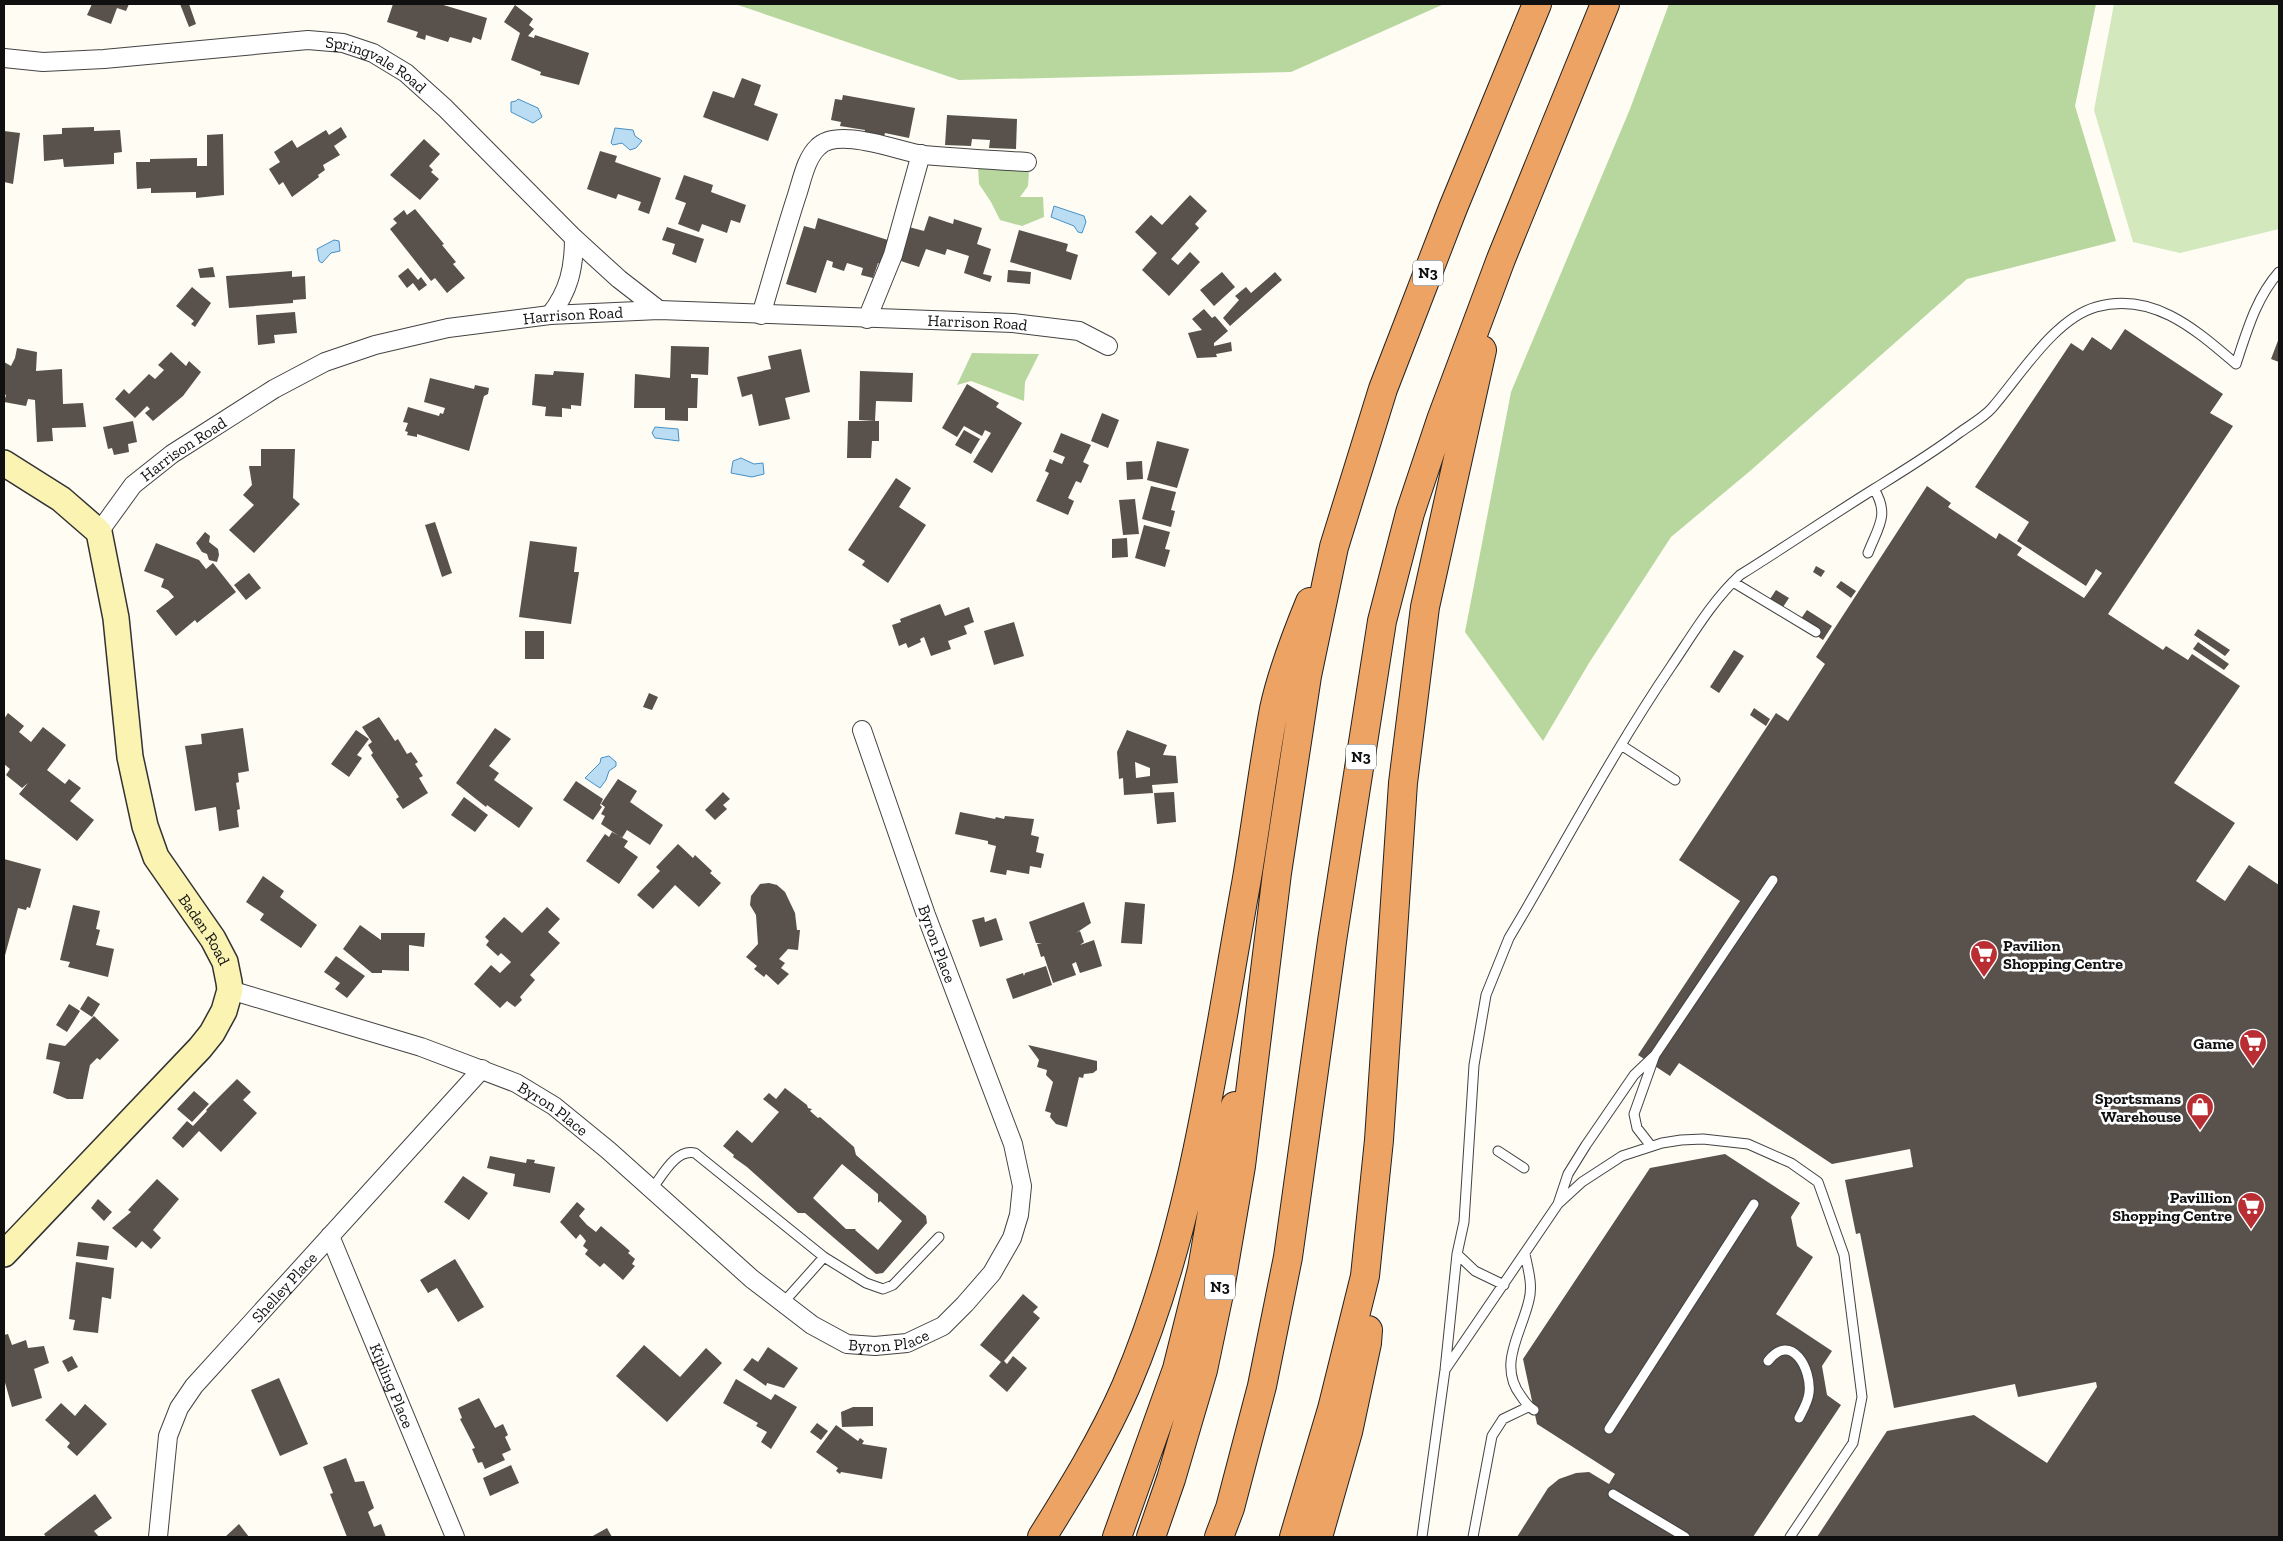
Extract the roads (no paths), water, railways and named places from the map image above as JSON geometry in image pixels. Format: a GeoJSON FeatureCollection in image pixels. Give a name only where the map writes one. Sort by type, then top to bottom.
{"type":"FeatureCollection","features":[{"type":"Feature","properties":{"kind":"highway","name":"N3"},"geometry":{"type":"LineString","coordinates":[[1151,1537],[1171,1479],[1203,1370],[1218,1298],[1241,1166],[1256,1030],[1307,676],[1334,547],[1383,389],[1453,208],[1537,4]]}},
{"type":"Feature","properties":{"kind":"highway","name":"N3"},"geometry":{"type":"LineString","coordinates":[[1219,1537],[1230,1508],[1262,1386],[1288,1257],[1332,942],[1382,621],[1413,504],[1440,420],[1501,260],[1605,4]]}},
{"type":"Feature","properties":{"kind":"highway"},"geometry":{"type":"LineString","coordinates":[[1294,1537],[1332,1409],[1365,1276],[1379,1140],[1403,783],[1426,607],[1501,260]]}},
{"type":"Feature","properties":{"kind":"highway"},"geometry":{"type":"LineString","coordinates":[[1042,1537],[1103,1433],[1126,1387],[1159,1297],[1192,1180],[1248,872],[1274,707],[1294,640],[1334,547]]}},
{"type":"Feature","properties":{"kind":"highway"},"geometry":{"type":"LineString","coordinates":[[1117,1537],[1177,1370],[1202,1269],[1224,1143],[1256,1030]]}},
{"type":"Feature","properties":{"kind":"highway"},"geometry":{"type":"LineString","coordinates":[[1318,1537],[1348,1432],[1367,1342],[1369,1310],[1365,1276]]}},
{"type":"Feature","properties":{"kind":"street","name":"Springvale Road"},"geometry":{"type":"LineString","coordinates":[[4,58],[43,62],[156,54],[299,40],[343,43],[373,53],[406,74],[490,151],[574,238],[619,279],[659,310]]}},
{"type":"Feature","properties":{"kind":"street"},"geometry":{"type":"LineString","coordinates":[[761,315],[802,180],[817,147],[824,142],[856,141],[876,143],[921,154],[1027,162]]}},
{"type":"Feature","properties":{"kind":"street"},"geometry":{"type":"LineString","coordinates":[[867,319],[893,255],[921,154]]}},
{"type":"Feature","properties":{"kind":"street"},"geometry":{"type":"LineString","coordinates":[[550,315],[562,298],[571,276],[574,238]]}},
{"type":"Feature","properties":{"kind":"street","name":"Harrison Road"},"geometry":{"type":"LineString","coordinates":[[100,532],[133,485],[172,454],[274,389],[325,362],[375,345],[448,328],[550,315],[659,310],[1013,323],[1079,331],[1108,346]]}},
{"type":"Feature","properties":{"kind":"street"},"geometry":{"type":"LineString","coordinates":[[4,463],[61,499],[100,532]]}},
{"type":"Feature","properties":{"kind":"street","name":"Baden Road"},"geometry":{"type":"LineString","coordinates":[[4,1254],[200,1048],[219,1022],[230,990],[225,962],[213,939],[156,857],[145,826],[130,757],[116,618],[100,532]]}},
{"type":"Feature","properties":{"kind":"street","name":"Byron Place"},"geometry":{"type":"LineString","coordinates":[[230,990],[421,1047],[516,1083],[554,1106],[783,1303],[812,1325],[847,1344],[875,1346],[907,1343],[943,1326],[992,1273],[1012,1238],[1019,1215],[1022,1186],[1013,1144],[926,915],[862,730]]}},
{"type":"Feature","properties":{"kind":"street","name":"Shelley Place"},"geometry":{"type":"LineString","coordinates":[[158,1537],[168,1436],[179,1408],[194,1386],[482,1069]]}},
{"type":"Feature","properties":{"kind":"street","name":"Kipling Place"},"geometry":{"type":"LineString","coordinates":[[330,1236],[455,1537]]}},
{"type":"Feature","properties":{"kind":"lane"},"geometry":{"type":"LineString","coordinates":[[1422,1537],[1430,1495],[1457,1254],[1464,1222],[1474,1065],[1486,995],[1513,930],[1646,704],[1706,614],[1721,593],[1732,582],[1874,489],[1916,464],[1990,410],[2062,327],[2077,314],[2097,306],[2129,303],[2154,307],[2195,330],[2236,364],[2252,315],[2268,286],[2279,272]]}},
{"type":"Feature","properties":{"kind":"lane"},"geometry":{"type":"LineString","coordinates":[[1868,553],[1883,513],[1882,502],[1874,489]]}},
{"type":"Feature","properties":{"kind":"lane"},"geometry":{"type":"LineString","coordinates":[[1732,582],[1816,632]]}},
{"type":"Feature","properties":{"kind":"lane"},"geometry":{"type":"LineString","coordinates":[[1621,745],[1675,780]]}},
{"type":"Feature","properties":{"kind":"lane"},"geometry":{"type":"LineString","coordinates":[[1651,1146],[1637,1128],[1634,1114],[1655,1056],[1773,880]]}},
{"type":"Feature","properties":{"kind":"lane"},"geometry":{"type":"LineString","coordinates":[[1558,1204],[1568,1174],[1586,1145],[1634,1075],[1655,1056]]}},
{"type":"Feature","properties":{"kind":"lane"},"geometry":{"type":"LineString","coordinates":[[1445,1370],[1558,1204],[1582,1182],[1606,1165],[1622,1156],[1651,1146],[1680,1140],[1703,1139],[1748,1144],[1791,1163],[1818,1182],[1844,1255],[1862,1397],[1860,1418],[1853,1443],[1790,1537]]}},
{"type":"Feature","properties":{"kind":"lane"},"geometry":{"type":"LineString","coordinates":[[1498,1151],[1524,1168]]}},
{"type":"Feature","properties":{"kind":"lane"},"geometry":{"type":"LineString","coordinates":[[652,1189],[683,1152],[695,1153],[824,1257],[866,1283],[883,1289],[893,1285],[939,1237]]}},
{"type":"Feature","properties":{"kind":"lane"},"geometry":{"type":"LineString","coordinates":[[1609,1429],[1754,1204]]}},
{"type":"Feature","properties":{"kind":"lane"},"geometry":{"type":"LineString","coordinates":[[1457,1254],[1476,1271],[1504,1285]]}},
{"type":"Feature","properties":{"kind":"lane"},"geometry":{"type":"LineString","coordinates":[[1473,1537],[1492,1436],[1503,1419],[1531,1408],[1517,1391],[1511,1365],[1513,1345],[1529,1301],[1531,1287],[1525,1254]]}},
{"type":"Feature","properties":{"kind":"lane"},"geometry":{"type":"LineString","coordinates":[[783,1303],[824,1257]]}},
{"type":"Feature","properties":{"kind":"lane"},"geometry":{"type":"LineString","coordinates":[[1768,1361],[1780,1351],[1786,1351],[1792,1352],[1805,1363],[1810,1392],[1799,1418]]}},
{"type":"Feature","properties":{"kind":"lane"},"geometry":{"type":"LineString","coordinates":[[1613,1494],[1685,1537]]}},
{"type":"Feature","properties":{"kind":"water"},"geometry":{"type":"Polygon","coordinates":[[[518,99],[538,108],[542,117],[533,123],[511,112],[511,102],[518,99]]]}},
{"type":"Feature","properties":{"kind":"water"},"geometry":{"type":"Polygon","coordinates":[[[615,128],[633,130],[635,136],[642,141],[636,148],[630,150],[622,143],[613,145],[611,143],[615,128]]]}},
{"type":"Feature","properties":{"kind":"water"},"geometry":{"type":"Polygon","coordinates":[[[1054,206],[1084,216],[1086,222],[1082,233],[1078,232],[1074,226],[1051,217],[1054,206]]]}},
{"type":"Feature","properties":{"kind":"water"},"geometry":{"type":"Polygon","coordinates":[[[334,240],[339,241],[340,251],[331,253],[322,263],[319,261],[317,249],[334,240]]]}},
{"type":"Feature","properties":{"kind":"water"},"geometry":{"type":"Polygon","coordinates":[[[655,427],[678,429],[679,441],[655,438],[652,433],[655,427]]]}},
{"type":"Feature","properties":{"kind":"water"},"geometry":{"type":"Polygon","coordinates":[[[741,458],[754,464],[763,463],[764,474],[752,477],[731,473],[733,461],[741,458]]]}},
{"type":"Feature","properties":{"kind":"water"},"geometry":{"type":"Polygon","coordinates":[[[609,756],[616,762],[616,766],[609,771],[606,780],[600,788],[585,778],[600,763],[601,758],[609,756]]]}},
{"type":"Feature","properties":{"kind":"place","name":"Pavilion Shopping Centre"},"geometry":{"type":"Point","coordinates":[1984,978]}},
{"type":"Feature","properties":{"kind":"place","name":"Game"},"geometry":{"type":"Point","coordinates":[2253,1067]}},
{"type":"Feature","properties":{"kind":"place","name":"Sportsmans Warehouse"},"geometry":{"type":"Point","coordinates":[2200,1131]}},
{"type":"Feature","properties":{"kind":"place","name":"Pavillion Shopping Centre"},"geometry":{"type":"Point","coordinates":[2251,1230]}}]}
